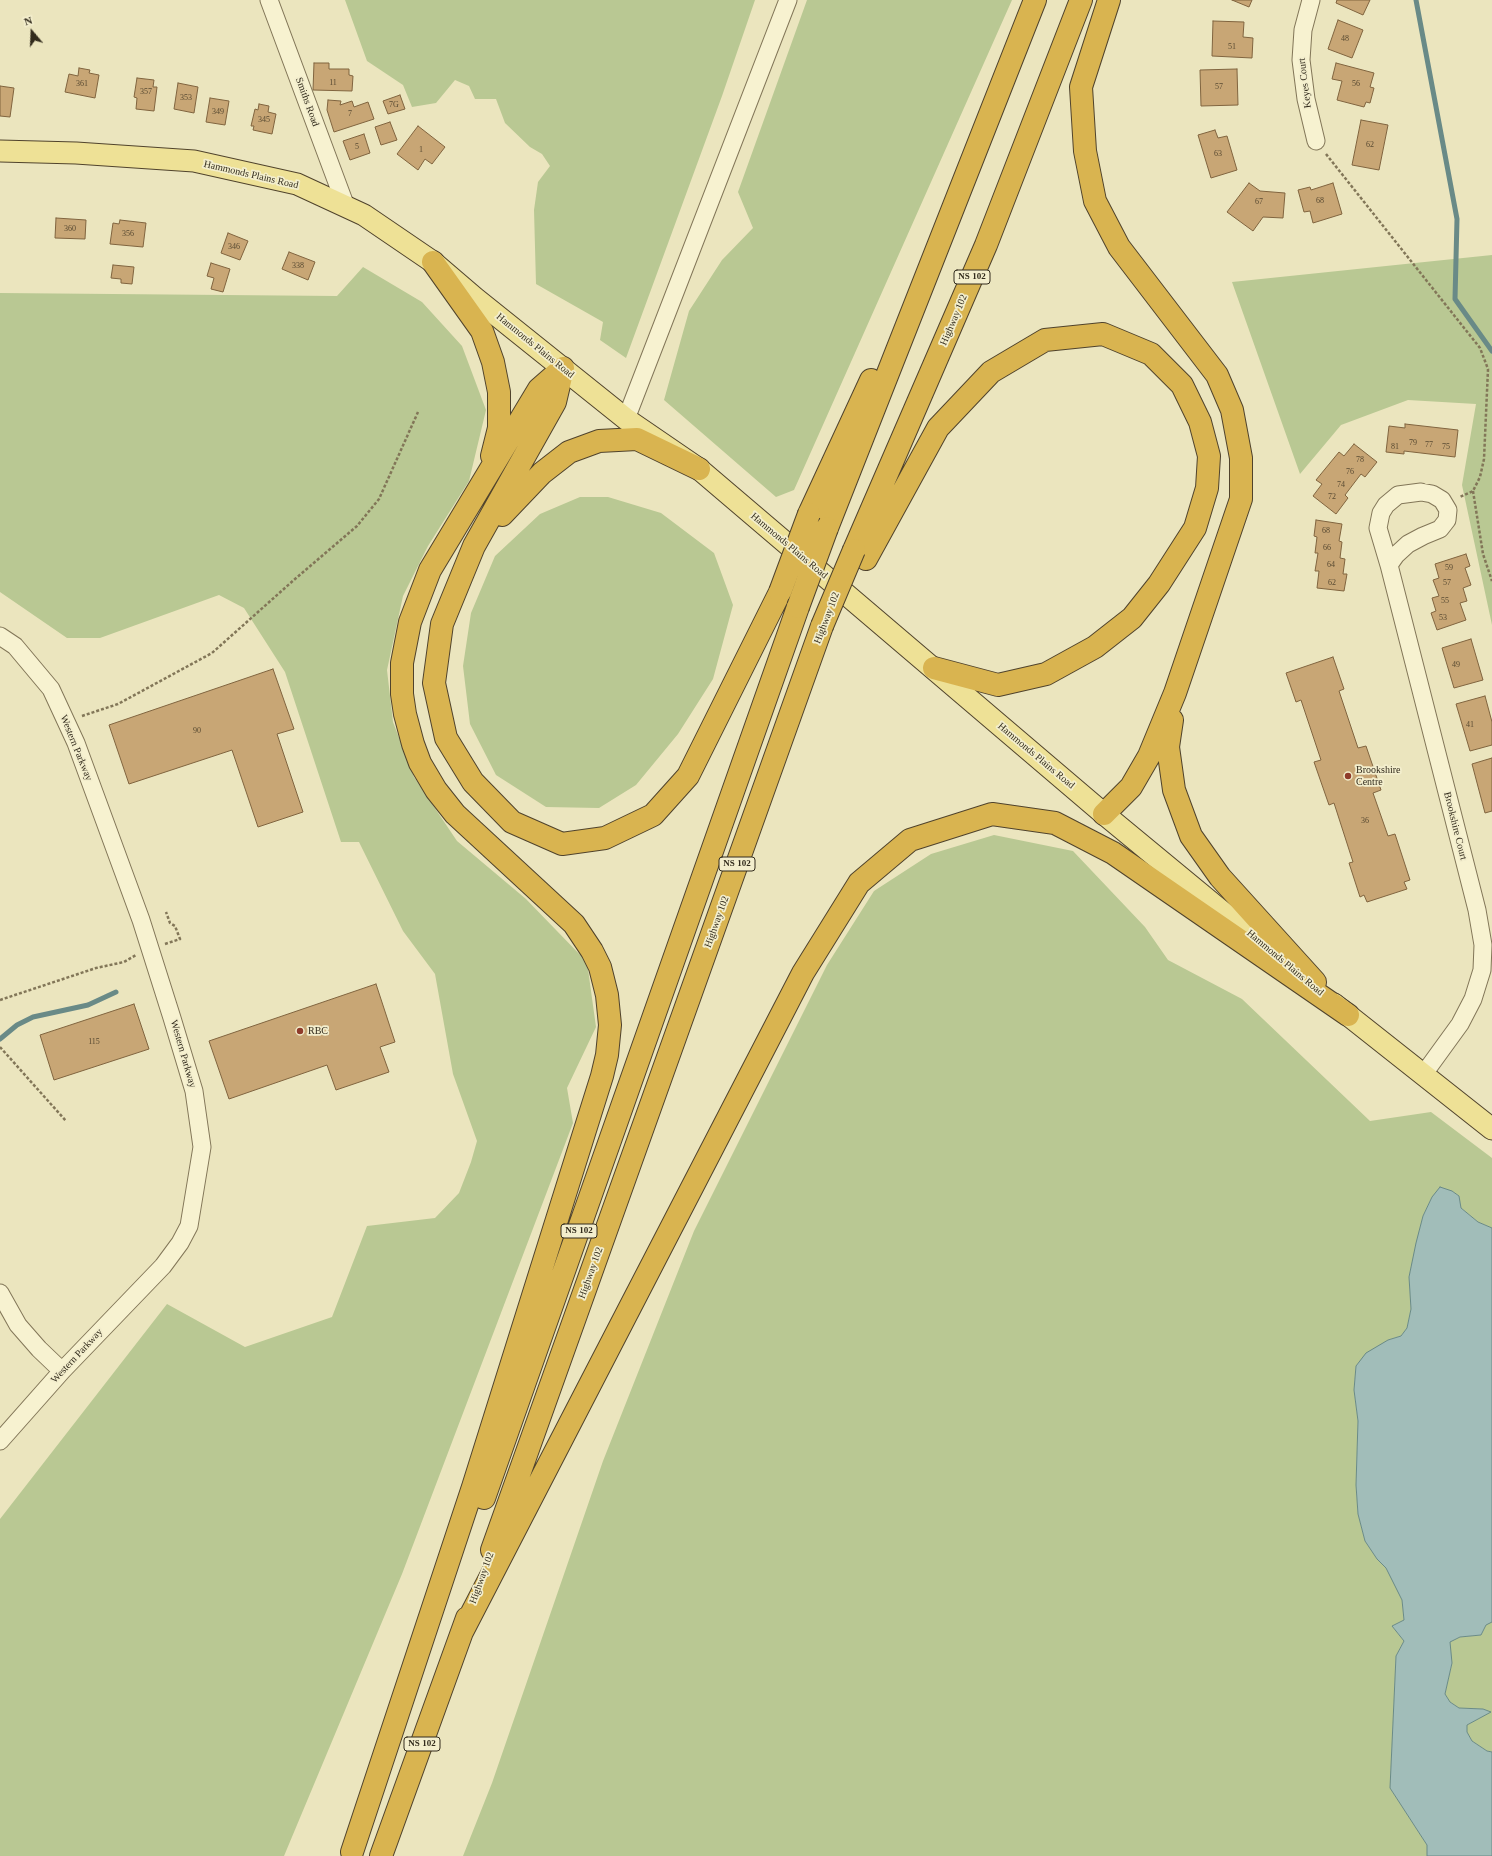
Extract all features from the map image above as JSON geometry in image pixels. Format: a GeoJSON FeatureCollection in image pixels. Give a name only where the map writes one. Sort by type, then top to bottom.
{"type":"FeatureCollection","features":[{"type":"Feature","properties":{"kind":"highway","name":"NS 102"},"geometry":{"type":"LineString","coordinates":[[351,1854],[483,1502],[827,528],[1035,0]]}},
{"type":"Feature","properties":{"kind":"highway","name":"Highway 102"},"geometry":{"type":"LineString","coordinates":[[381,1856],[784,734],[860,555],[986,244],[1082,0]]}},
{"type":"Feature","properties":{"kind":"highway"},"geometry":{"type":"LineString","coordinates":[[1104,814],[1130,786],[1149,756],[1175,693],[1240,500],[1241,458],[1232,410],[1217,375],[1119,247],[1095,201],[1085,151],[1081,87],[1109,0]]}},
{"type":"Feature","properties":{"kind":"highway"},"geometry":{"type":"LineString","coordinates":[[562,368],[555,402],[474,546],[442,624],[434,683],[446,738],[473,782],[512,822],[562,844],[605,838],[654,815],[688,776],[780,592],[809,514],[976,147]]}},
{"type":"Feature","properties":{"kind":"highway"},"geometry":{"type":"LineString","coordinates":[[433,262],[482,331],[493,362],[499,392],[499,428],[486,479]]}},
{"type":"Feature","properties":{"kind":"highway"},"geometry":{"type":"LineString","coordinates":[[860,555],[938,428],[991,372],[1045,340],[1103,334],[1151,354],[1182,385],[1200,422],[1209,456],[1207,488],[1195,528],[1159,584],[1132,618],[1095,647],[1046,674],[998,685],[934,668]]}},
{"type":"Feature","properties":{"kind":"highway"},"geometry":{"type":"LineString","coordinates":[[351,1854],[475,1479],[602,1076],[609,1040],[607,995],[600,967],[592,950],[570,920],[464,822],[436,790],[420,763],[407,726],[402,694],[402,673],[410,622],[418,598],[434,564],[539,389],[562,368]]}},
{"type":"Feature","properties":{"kind":"highway"},"geometry":{"type":"LineString","coordinates":[[474,546],[514,501],[542,473],[569,452],[599,441],[636,439],[699,469]]}},
{"type":"Feature","properties":{"kind":"highway"},"geometry":{"type":"LineString","coordinates":[[1175,693],[1168,747],[1174,790],[1191,836],[1220,878],[1342,1010]]}},
{"type":"Feature","properties":{"kind":"highway"},"geometry":{"type":"LineString","coordinates":[[462,1632],[803,973],[860,883],[910,840],[992,814],[1055,823],[1113,853],[1342,1010]]}},
{"type":"Feature","properties":{"kind":"main road","name":"Hammonds Plains Road"},"geometry":{"type":"LineString","coordinates":[[0,151],[76,153],[194,161],[297,184],[345,204],[364,215],[433,262],[475,298],[626,419],[699,469],[1104,814],[1422,1075],[1492,1129]]}},
{"type":"Feature","properties":{"kind":"street","name":"Smiths Road"},"geometry":{"type":"LineString","coordinates":[[269,0],[345,204]]}},
{"type":"Feature","properties":{"kind":"street"},"geometry":{"type":"LineString","coordinates":[[626,419],[788,0]]}},
{"type":"Feature","properties":{"kind":"street","name":"Keyes Court"},"geometry":{"type":"LineString","coordinates":[[1311,0],[1303,30],[1301,60],[1306,99],[1316,142]]}},
{"type":"Feature","properties":{"kind":"street","name":"Brookshire Court"},"geometry":{"type":"LineString","coordinates":[[1422,1075],[1467,1012],[1473,999],[1482,970],[1483,944],[1477,910],[1389,565],[1378,528],[1381,513],[1386,505],[1398,495],[1413,492],[1432,494],[1438,496],[1446,504]]}},
{"type":"Feature","properties":{"kind":"street"},"geometry":{"type":"LineString","coordinates":[[1389,565],[1396,555],[1408,544],[1444,526],[1448,515],[1446,504]]}},
{"type":"Feature","properties":{"kind":"street","name":"Western Parkway"},"geometry":{"type":"LineString","coordinates":[[0,636],[15,646],[51,689],[76,743],[141,920],[172,1018],[194,1091],[202,1147],[189,1226],[180,1243],[163,1266],[62,1371],[0,1441]]}},
{"type":"Feature","properties":{"kind":"street"},"geometry":{"type":"LineString","coordinates":[[0,1293],[18,1325],[39,1349],[62,1371]]}},
{"type":"Feature","properties":{"kind":"path"},"geometry":{"type":"LineString","coordinates":[[1316,142],[1480,348],[1488,369],[1488,404],[1484,459],[1480,477],[1473,491],[1483,554],[1492,581]]}},
{"type":"Feature","properties":{"kind":"path"},"geometry":{"type":"LineString","coordinates":[[66,721],[118,704],[212,653],[357,526],[379,499],[418,412]]}},
{"type":"Feature","properties":{"kind":"path"},"geometry":{"type":"LineString","coordinates":[[1446,504],[1473,491]]}},
{"type":"Feature","properties":{"kind":"path"},"geometry":{"type":"LineString","coordinates":[[163,945],[180,939],[175,926],[170,922],[166,912]]}},
{"type":"Feature","properties":{"kind":"path"},"geometry":{"type":"LineString","coordinates":[[0,1000],[96,968],[124,962],[143,952]]}},
{"type":"Feature","properties":{"kind":"path"},"geometry":{"type":"LineString","coordinates":[[0,1048],[66,1120]]}},
{"type":"Feature","properties":{"kind":"green space"},"geometry":{"type":"Polygon","coordinates":[[[345,0],[755,0],[722,96],[626,358],[600,340],[603,322],[536,284],[534,210],[538,182],[550,166],[542,154],[530,147],[505,123],[496,99],[475,99],[469,86],[455,80],[436,103],[412,107],[403,85],[367,61],[345,0]]]}},
{"type":"Feature","properties":{"kind":"green space"},"geometry":{"type":"Polygon","coordinates":[[[807,0],[1012,0],[794,490],[776,497],[664,400],[689,311],[722,260],[753,228],[738,192],[807,0]]]}},
{"type":"Feature","properties":{"kind":"green space"},"geometry":{"type":"Polygon","coordinates":[[[1492,255],[1492,625],[1462,485],[1476,404],[1408,400],[1341,425],[1300,474],[1232,282],[1492,255]]]}},
{"type":"Feature","properties":{"kind":"green space"},"geometry":{"type":"Polygon","coordinates":[[[363,267],[422,302],[462,346],[486,410],[469,481],[428,546],[403,596],[387,670],[393,722],[414,777],[457,841],[526,899],[587,962],[596,1027],[567,1088],[573,1123],[402,1574],[284,1856],[0,1856],[0,1519],[167,1304],[245,1347],[332,1317],[367,1226],[435,1218],[459,1193],[477,1141],[453,1074],[435,974],[403,931],[359,842],[341,842],[285,672],[244,608],[219,595],[100,638],[67,638],[0,592],[0,293],[337,296],[363,267]]]}},
{"type":"Feature","properties":{"kind":"green space"},"geometry":{"type":"Polygon","coordinates":[[[580,497],[608,497],[661,513],[714,553],[733,605],[713,679],[678,734],[636,785],[599,808],[546,807],[496,775],[470,724],[463,666],[471,613],[495,556],[540,514],[580,497]]]}},
{"type":"Feature","properties":{"kind":"green space"},"geometry":{"type":"Polygon","coordinates":[[[994,835],[1073,851],[1145,927],[1168,960],[1242,999],[1370,1121],[1431,1112],[1492,1158],[1492,1228],[1478,1222],[1461,1208],[1459,1196],[1452,1191],[1432,1197],[1423,1216],[1409,1277],[1411,1309],[1407,1328],[1401,1336],[1388,1340],[1356,1366],[1354,1390],[1358,1421],[1356,1485],[1358,1514],[1365,1541],[1377,1559],[1386,1568],[1396,1585],[1402,1600],[1404,1620],[1392,1626],[1404,1641],[1396,1656],[1390,1788],[1427,1845],[1427,1856],[463,1856],[492,1783],[603,1461],[694,1231],[827,965],[874,891],[931,854],[994,835]]]}},
{"type":"Feature","properties":{"kind":"green space"},"geometry":{"type":"Polygon","coordinates":[[[1491,1621],[1492,1752],[1487,1751],[1472,1741],[1467,1732],[1467,1725],[1490,1712],[1483,1709],[1459,1708],[1450,1702],[1445,1694],[1452,1663],[1449,1642],[1460,1637],[1481,1635],[1486,1625],[1491,1621]]]}},
{"type":"Feature","properties":{"kind":"water"},"geometry":{"type":"Polygon","coordinates":[[[1440,1187],[1452,1191],[1459,1196],[1461,1208],[1478,1222],[1492,1228],[1492,1622],[1486,1625],[1481,1635],[1460,1637],[1450,1642],[1452,1663],[1445,1694],[1450,1702],[1459,1708],[1483,1709],[1491,1712],[1467,1725],[1467,1732],[1472,1741],[1487,1751],[1492,1752],[1492,1856],[1427,1856],[1427,1845],[1390,1788],[1396,1656],[1404,1641],[1392,1626],[1404,1620],[1402,1600],[1386,1568],[1377,1559],[1365,1541],[1358,1514],[1356,1485],[1358,1421],[1354,1390],[1356,1366],[1366,1353],[1388,1340],[1401,1336],[1407,1328],[1411,1309],[1409,1277],[1416,1243],[1423,1216],[1432,1197],[1440,1187]]]}},
{"type":"Feature","properties":{"kind":"building"},"geometry":{"type":"Polygon","coordinates":[[[1232,0],[1252,0],[1249,7],[1232,0]]]}},
{"type":"Feature","properties":{"kind":"building"},"geometry":{"type":"Polygon","coordinates":[[[1337,0],[1370,0],[1363,15],[1336,3],[1337,0]]]}},
{"type":"Feature","properties":{"kind":"building"},"geometry":{"type":"Polygon","coordinates":[[[1338,20],[1363,30],[1352,58],[1328,49],[1338,20]]]}},
{"type":"Feature","properties":{"kind":"building"},"geometry":{"type":"Polygon","coordinates":[[[1213,21],[1244,22],[1243,37],[1253,38],[1252,58],[1212,56],[1213,21]]]}},
{"type":"Feature","properties":{"kind":"building"},"geometry":{"type":"Polygon","coordinates":[[[314,63],[329,63],[329,69],[349,69],[349,75],[353,76],[352,91],[313,90],[314,63]]]}},
{"type":"Feature","properties":{"kind":"building"},"geometry":{"type":"Polygon","coordinates":[[[1336,63],[1374,73],[1370,87],[1374,88],[1370,103],[1366,102],[1364,107],[1337,100],[1342,81],[1332,79],[1336,63]]]}},
{"type":"Feature","properties":{"kind":"building"},"geometry":{"type":"Polygon","coordinates":[[[79,68],[90,70],[89,73],[99,75],[95,98],[65,92],[69,74],[78,76],[79,68]]]}},
{"type":"Feature","properties":{"kind":"building"},"geometry":{"type":"Polygon","coordinates":[[[1237,69],[1238,105],[1201,106],[1200,70],[1237,69]]]}},
{"type":"Feature","properties":{"kind":"building"},"geometry":{"type":"Polygon","coordinates":[[[137,78],[154,80],[153,87],[157,87],[154,111],[136,109],[137,98],[134,97],[137,78]]]}},
{"type":"Feature","properties":{"kind":"building"},"geometry":{"type":"Polygon","coordinates":[[[178,83],[198,87],[194,113],[174,109],[178,83]]]}},
{"type":"Feature","properties":{"kind":"building"},"geometry":{"type":"Polygon","coordinates":[[[0,86],[14,88],[10,117],[0,116],[0,86]]]}},
{"type":"Feature","properties":{"kind":"building"},"geometry":{"type":"Polygon","coordinates":[[[400,95],[405,109],[388,114],[383,101],[400,95]]]}},
{"type":"Feature","properties":{"kind":"building"},"geometry":{"type":"Polygon","coordinates":[[[210,98],[229,101],[225,125],[206,122],[210,98]]]}},
{"type":"Feature","properties":{"kind":"building"},"geometry":{"type":"Polygon","coordinates":[[[328,100],[341,101],[340,105],[352,101],[354,107],[368,102],[374,119],[334,132],[327,110],[328,100]]]}},
{"type":"Feature","properties":{"kind":"building"},"geometry":{"type":"Polygon","coordinates":[[[259,104],[269,106],[268,112],[276,114],[272,134],[253,130],[254,126],[251,126],[255,109],[258,110],[259,104]]]}},
{"type":"Feature","properties":{"kind":"building"},"geometry":{"type":"Polygon","coordinates":[[[1361,120],[1388,125],[1379,170],[1352,165],[1361,120]]]}},
{"type":"Feature","properties":{"kind":"building"},"geometry":{"type":"Polygon","coordinates":[[[390,122],[397,140],[381,145],[375,127],[390,122]]]}},
{"type":"Feature","properties":{"kind":"building"},"geometry":{"type":"Polygon","coordinates":[[[418,126],[445,147],[432,164],[425,159],[418,170],[397,154],[418,126]]]}},
{"type":"Feature","properties":{"kind":"building"},"geometry":{"type":"Polygon","coordinates":[[[1215,130],[1218,138],[1227,136],[1237,170],[1211,178],[1198,135],[1215,130]]]}},
{"type":"Feature","properties":{"kind":"building"},"geometry":{"type":"Polygon","coordinates":[[[364,134],[370,153],[350,160],[343,141],[364,134]]]}},
{"type":"Feature","properties":{"kind":"building"},"geometry":{"type":"Polygon","coordinates":[[[1249,183],[1260,191],[1285,193],[1283,218],[1263,217],[1253,231],[1227,212],[1249,183]]]}},
{"type":"Feature","properties":{"kind":"building"},"geometry":{"type":"Polygon","coordinates":[[[1333,183],[1342,214],[1313,223],[1310,211],[1304,212],[1298,190],[1310,187],[1311,190],[1333,183]]]}},
{"type":"Feature","properties":{"kind":"building"},"geometry":{"type":"Polygon","coordinates":[[[56,218],[86,220],[85,239],[55,238],[56,218]]]}},
{"type":"Feature","properties":{"kind":"building"},"geometry":{"type":"Polygon","coordinates":[[[120,220],[146,223],[143,247],[110,244],[113,223],[119,224],[120,220]]]}},
{"type":"Feature","properties":{"kind":"building"},"geometry":{"type":"Polygon","coordinates":[[[228,233],[248,241],[240,260],[221,253],[228,233]]]}},
{"type":"Feature","properties":{"kind":"building"},"geometry":{"type":"Polygon","coordinates":[[[289,252],[315,262],[308,280],[282,269],[289,252]]]}},
{"type":"Feature","properties":{"kind":"building"},"geometry":{"type":"Polygon","coordinates":[[[211,263],[230,269],[223,292],[211,289],[214,278],[207,276],[211,263]]]}},
{"type":"Feature","properties":{"kind":"building"},"geometry":{"type":"Polygon","coordinates":[[[113,265],[134,267],[132,284],[121,283],[121,279],[111,278],[113,265]]]}},
{"type":"Feature","properties":{"kind":"building"},"geometry":{"type":"Polygon","coordinates":[[[1405,424],[1458,430],[1455,457],[1404,451],[1404,454],[1386,452],[1389,426],[1405,428],[1405,424]]]}},
{"type":"Feature","properties":{"kind":"building"},"geometry":{"type":"Polygon","coordinates":[[[1354,444],[1377,462],[1365,477],[1361,474],[1345,495],[1348,498],[1336,514],[1313,496],[1322,484],[1316,480],[1339,452],[1344,456],[1354,444]]]}},
{"type":"Feature","properties":{"kind":"building"},"geometry":{"type":"Polygon","coordinates":[[[1316,520],[1342,524],[1339,541],[1342,542],[1340,558],[1345,559],[1343,574],[1347,574],[1344,591],[1317,588],[1319,571],[1315,571],[1318,553],[1315,553],[1317,537],[1314,536],[1316,520]]]}},
{"type":"Feature","properties":{"kind":"building"},"geometry":{"type":"Polygon","coordinates":[[[1466,554],[1470,566],[1465,568],[1471,585],[1463,588],[1467,601],[1460,603],[1466,620],[1437,630],[1431,613],[1436,611],[1432,598],[1439,596],[1433,580],[1439,578],[1435,564],[1466,554]]]}},
{"type":"Feature","properties":{"kind":"building"},"geometry":{"type":"Polygon","coordinates":[[[1471,639],[1483,680],[1454,688],[1442,648],[1471,639]]]}},
{"type":"Feature","properties":{"kind":"building","name":"Brookshire Centre"},"geometry":{"type":"Polygon","coordinates":[[[1333,657],[1344,689],[1339,691],[1358,748],[1366,746],[1381,790],[1373,793],[1388,836],[1395,834],[1410,880],[1404,882],[1407,889],[1367,902],[1364,895],[1360,897],[1349,863],[1353,862],[1334,803],[1329,805],[1314,762],[1321,760],[1301,700],[1296,702],[1286,673],[1333,657]]]}},
{"type":"Feature","properties":{"kind":"building"},"geometry":{"type":"Polygon","coordinates":[[[273,669],[294,729],[277,734],[303,812],[258,827],[232,750],[129,784],[109,725],[273,669]]]}},
{"type":"Feature","properties":{"kind":"building"},"geometry":{"type":"Polygon","coordinates":[[[1485,696],[1492,722],[1492,745],[1470,751],[1456,704],[1485,696]]]}},
{"type":"Feature","properties":{"kind":"building"},"geometry":{"type":"Polygon","coordinates":[[[1492,758],[1492,811],[1485,813],[1472,764],[1492,758]]]}},
{"type":"Feature","properties":{"kind":"building"},"geometry":{"type":"Polygon","coordinates":[[[376,984],[395,1042],[380,1047],[389,1072],[336,1090],[327,1065],[229,1099],[209,1041],[376,984]]]}},
{"type":"Feature","properties":{"kind":"building"},"geometry":{"type":"Polygon","coordinates":[[[134,1004],[149,1049],[54,1080],[40,1035],[134,1004]]]}},
{"type":"Feature","properties":{"kind":"waterway"},"geometry":{"type":"LineString","coordinates":[[1416,0],[1457,219],[1455,299],[1492,351]]}},
{"type":"Feature","properties":{"kind":"waterway"},"geometry":{"type":"LineString","coordinates":[[0,1039],[17,1025],[33,1017],[88,1005],[116,992]]}},
{"type":"Feature","properties":{"kind":"place","name":"Brookshire Centre"},"geometry":{"type":"Point","coordinates":[1348,776]}},
{"type":"Feature","properties":{"kind":"place","name":"RBC"},"geometry":{"type":"Point","coordinates":[300,1031]}}]}
